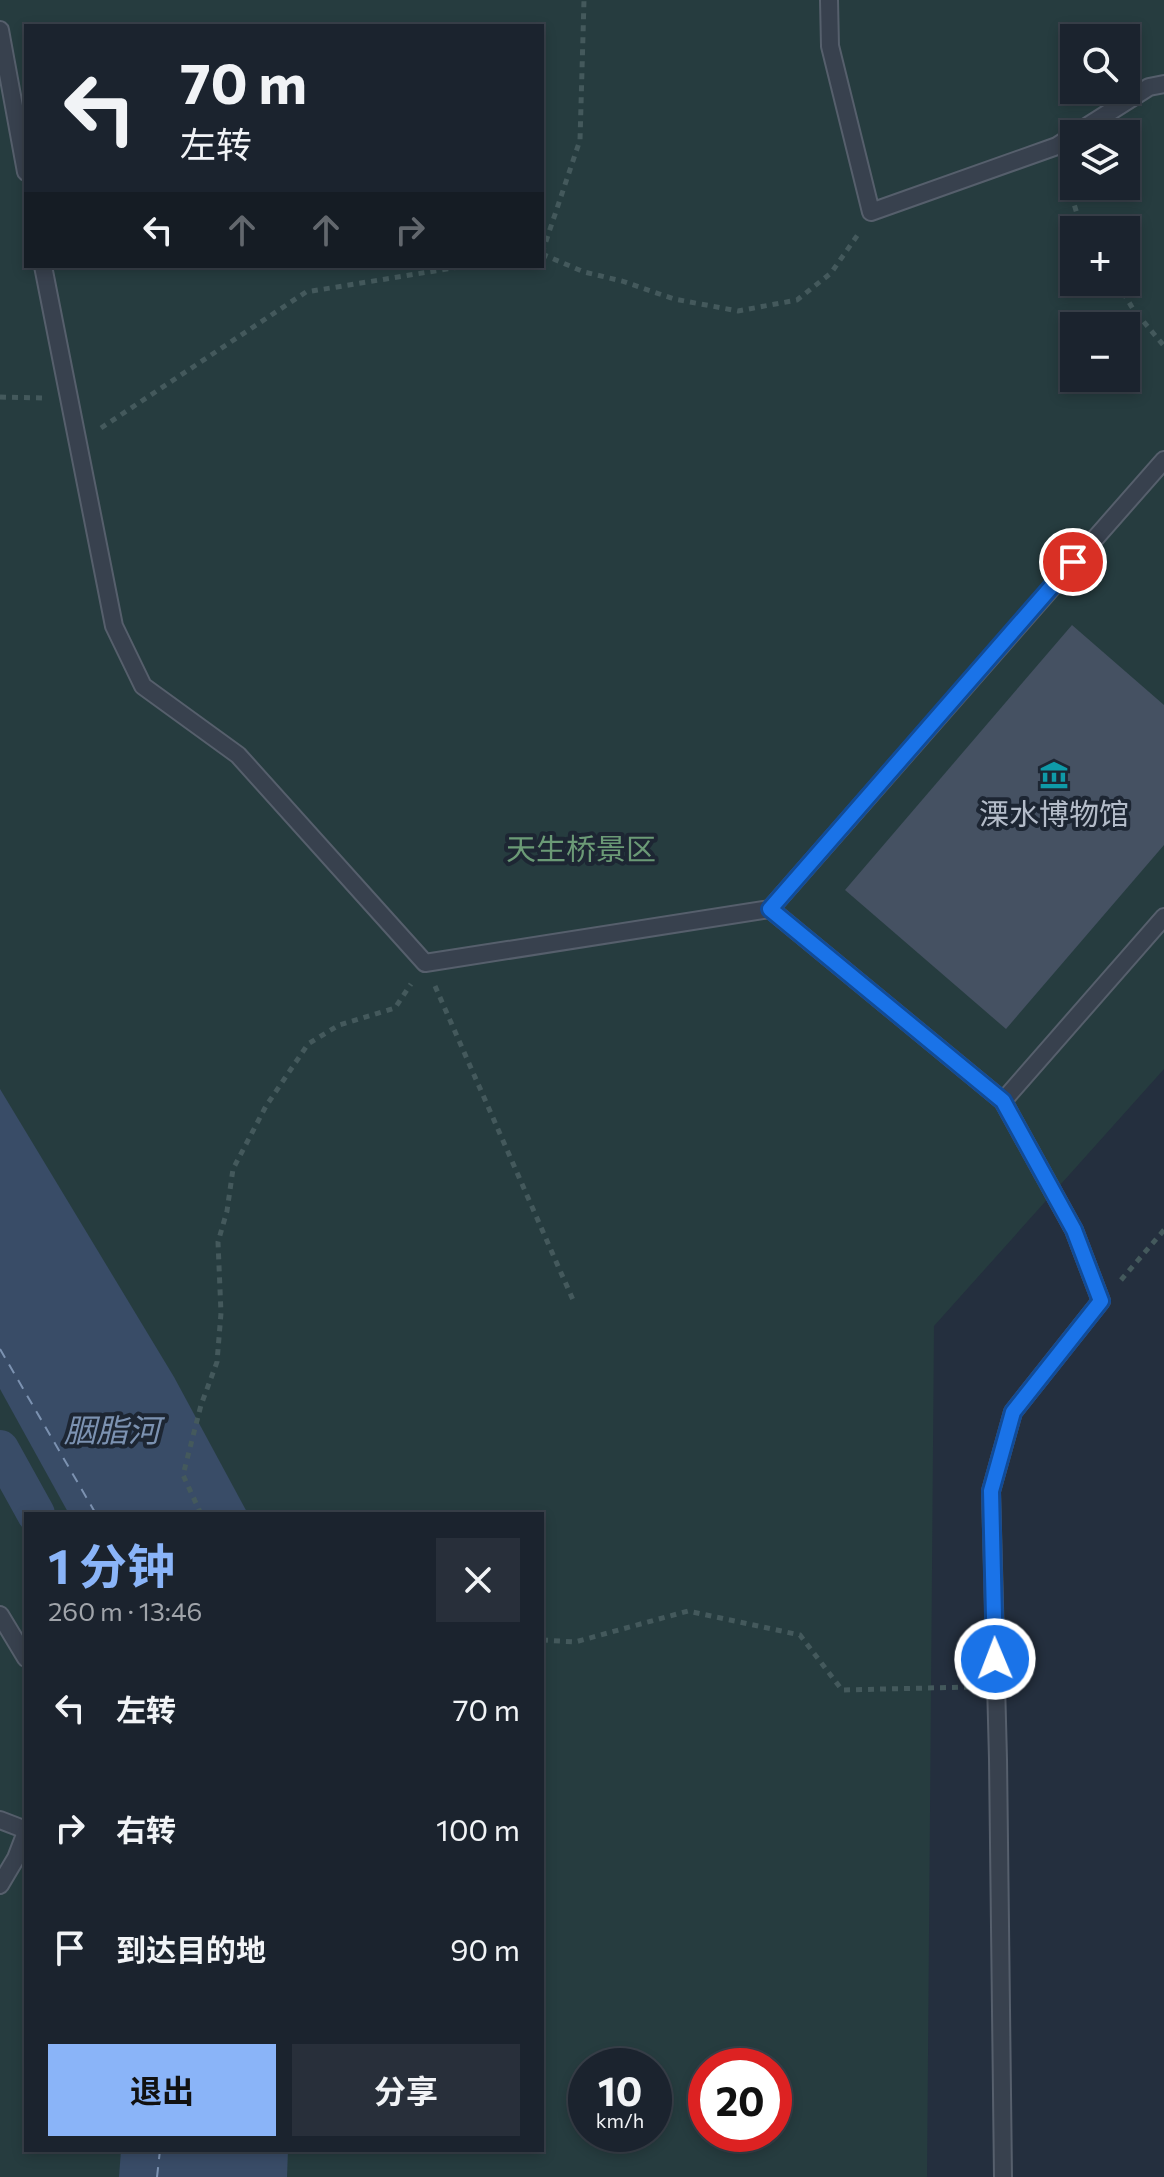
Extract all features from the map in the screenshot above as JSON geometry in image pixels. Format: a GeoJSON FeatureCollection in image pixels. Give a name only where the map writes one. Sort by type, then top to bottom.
{"type":"FeatureCollection","features":[{"type":"Feature","properties":{"kind":"lane"},"geometry":{"type":"LineString","coordinates":[[829,0],[830,46],[871,212],[1060,144]]}},
{"type":"Feature","properties":{"kind":"lane"},"geometry":{"type":"LineString","coordinates":[[0,30],[24,161]]}},
{"type":"Feature","properties":{"kind":"lane"},"geometry":{"type":"LineString","coordinates":[[1096,120],[1149,87],[1164,84]]}},
{"type":"Feature","properties":{"kind":"lane"},"geometry":{"type":"LineString","coordinates":[[43,268],[114,626],[143,686],[238,755],[425,963],[770,909],[1164,460]]}},
{"type":"Feature","properties":{"kind":"lane"},"geometry":{"type":"LineString","coordinates":[[770,909],[1003,1101],[1074,1230],[1101,1301],[1013,1412],[991,1491],[1003,2177]]}},
{"type":"Feature","properties":{"kind":"lane"},"geometry":{"type":"LineString","coordinates":[[1003,1101],[1164,917]]}},
{"type":"Feature","properties":{"kind":"lane"},"geometry":{"type":"LineString","coordinates":[[0,1615],[24,1655]]}},
{"type":"Feature","properties":{"kind":"lane"},"geometry":{"type":"LineString","coordinates":[[0,1820],[24,1830]]}},
{"type":"Feature","properties":{"kind":"lane"},"geometry":{"type":"LineString","coordinates":[[0,1885],[24,1836]]}},
{"type":"Feature","properties":{"kind":"path"},"geometry":{"type":"LineString","coordinates":[[544,247],[580,140],[584,0]]}},
{"type":"Feature","properties":{"kind":"path"},"geometry":{"type":"LineString","coordinates":[[1057,146],[1078,216]]}},
{"type":"Feature","properties":{"kind":"path"},"geometry":{"type":"LineString","coordinates":[[544,254],[584,272],[674,299],[738,311],[797,300],[831,273],[871,212]]}},
{"type":"Feature","properties":{"kind":"path"},"geometry":{"type":"LineString","coordinates":[[77,445],[306,292],[453,268]]}},
{"type":"Feature","properties":{"kind":"path"},"geometry":{"type":"LineString","coordinates":[[1125,296],[1164,346]]}},
{"type":"Feature","properties":{"kind":"path"},"geometry":{"type":"LineString","coordinates":[[0,397],[68,398]]}},
{"type":"Feature","properties":{"kind":"path"},"geometry":{"type":"LineString","coordinates":[[425,963],[573,1300]]}},
{"type":"Feature","properties":{"kind":"path"},"geometry":{"type":"LineString","coordinates":[[200,1512],[183,1475],[201,1405],[217,1362],[221,1313],[218,1242],[227,1211],[233,1169],[266,1106],[308,1044],[339,1025],[395,1008],[425,963]]}},
{"type":"Feature","properties":{"kind":"path"},"geometry":{"type":"LineString","coordinates":[[1101,1301],[1164,1230]]}},
{"type":"Feature","properties":{"kind":"path"},"geometry":{"type":"LineString","coordinates":[[544,1640],[575,1642],[688,1611],[800,1635],[842,1690],[996,1687]]}},
{"type":"Feature","properties":{"kind":"green space","name":"天生桥景区"},"geometry":{"type":"Polygon","coordinates":[[[0,0],[1164,0],[1164,1069],[934,1326],[927,2177],[0,2177],[0,0]]]}},
{"type":"Feature","properties":{"kind":"water","name":"胭脂河"},"geometry":{"type":"Polygon","coordinates":[[[0,1089],[174,1377],[247,1512],[68,1512],[0,1389],[0,1089]]]}},
{"type":"Feature","properties":{"kind":"water"},"geometry":{"type":"Polygon","coordinates":[[[121,2152],[288,2152],[287,2177],[119,2177],[121,2152]]]}},
{"type":"Feature","properties":{"kind":"building","name":"溧水博物馆"},"geometry":{"type":"Polygon","coordinates":[[[1072,625],[1164,705],[1164,845],[1006,1029],[845,890],[1072,625]]]}},
{"type":"Feature","properties":{"kind":"waterway","name":"胭脂河"},"geometry":{"type":"LineString","coordinates":[[0,1449],[35,1512]]}},
{"type":"Feature","properties":{"kind":"ferry route"},"geometry":{"type":"LineString","coordinates":[[0,1349],[95,1512]]}},
{"type":"Feature","properties":{"kind":"ferry route"},"geometry":{"type":"LineString","coordinates":[[157,2177],[160,2152]]}},
{"type":"Feature","properties":{"kind":"place","name":"溧水博物馆"},"geometry":{"type":"Point","coordinates":[1054,775]}},
{"type":"Feature","properties":{"kind":"route"},"geometry":{"type":"LineString","coordinates":[[995,1659],[991,1491],[1013,1412],[1101,1301],[1074,1230],[1003,1101],[770,909],[1073,562]]}}]}
